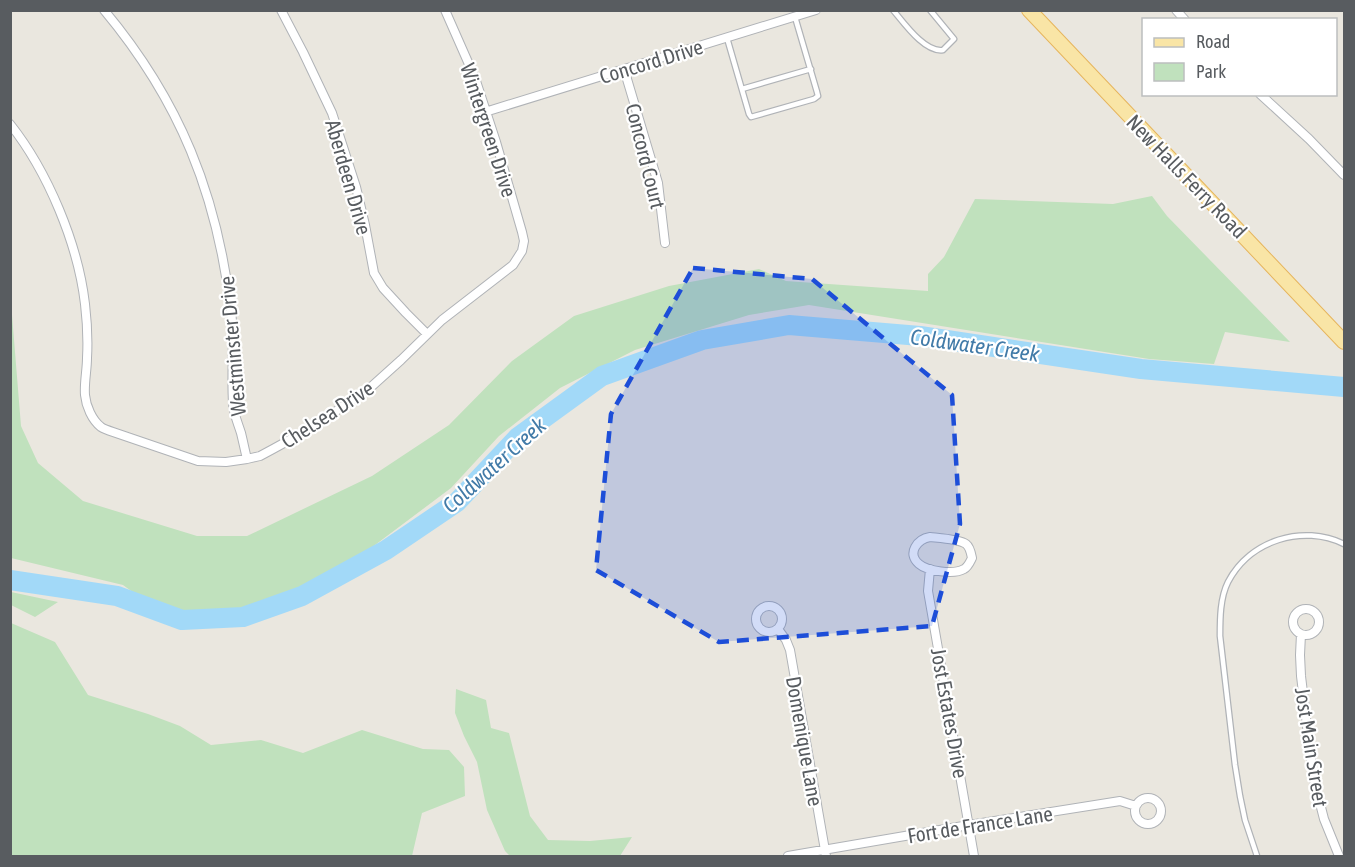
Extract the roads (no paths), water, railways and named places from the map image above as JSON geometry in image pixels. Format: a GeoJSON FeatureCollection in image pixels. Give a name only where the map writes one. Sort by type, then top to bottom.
{"type":"FeatureCollection","features":[{"type":"Feature","properties":{"kind":"main road","name":"New Halls Ferry Road"},"geometry":{"type":"LineString","coordinates":[[1029,10],[1344,342]]}},
{"type":"Feature","properties":{"kind":"street","name":"Westminster Drive"},"geometry":{"type":"LineString","coordinates":[[104,10],[133,46],[163,92],[190,148],[215,219],[225,265],[231,312],[233,405],[247,459]]}},
{"type":"Feature","properties":{"kind":"street","name":"Aberdeen Drive"},"geometry":{"type":"LineString","coordinates":[[281,10],[332,113],[356,187],[374,273],[383,288],[427,334]]}},
{"type":"Feature","properties":{"kind":"street","name":"Wintergreen Drive"},"geometry":{"type":"LineString","coordinates":[[445,10],[475,78],[522,232],[524,241],[522,251]]}},
{"type":"Feature","properties":{"kind":"street","name":"Concord Drive"},"geometry":{"type":"LineString","coordinates":[[485,112],[816,10]]}},
{"type":"Feature","properties":{"kind":"street","name":"Concord Court"},"geometry":{"type":"LineString","coordinates":[[624,69],[658,183],[665,243]]}},
{"type":"Feature","properties":{"kind":"street"},"geometry":{"type":"LineString","coordinates":[[1262,96],[1344,175]]}},
{"type":"Feature","properties":{"kind":"street","name":"Chelsea Drive"},"geometry":{"type":"LineString","coordinates":[[10,124],[42,172],[73,250],[85,304],[88,354],[85,395],[94,419],[102,428],[198,460],[226,462],[260,456],[305,432],[371,387],[461,304],[513,265],[522,251]]}},
{"type":"Feature","properties":{"kind":"street"},"geometry":{"type":"LineString","coordinates":[[930,537],[967,544],[972,558],[965,569],[956,572],[930,569],[915,560],[913,550],[916,543],[923,538],[930,537]]}},
{"type":"Feature","properties":{"kind":"street","name":"Jost Estates Drive"},"geometry":{"type":"LineString","coordinates":[[930,569],[928,591],[974,856]]}},
{"type":"Feature","properties":{"kind":"street","name":"Domenique Lane"},"geometry":{"type":"LineString","coordinates":[[777,629],[786,640],[790,650],[825,853]]}},
{"type":"Feature","properties":{"kind":"street","name":"Jost Main Street"},"geometry":{"type":"LineString","coordinates":[[1301,634],[1301,676],[1313,776],[1324,819],[1338,856]]}},
{"type":"Feature","properties":{"kind":"street","name":"Fort de France Lane"},"geometry":{"type":"LineString","coordinates":[[788,856],[825,853],[969,825],[1120,801],[1136,806]]}},
{"type":"Feature","properties":{"kind":"lane"},"geometry":{"type":"LineString","coordinates":[[893,10],[926,46],[937,51],[943,50],[954,39],[930,10]]}},
{"type":"Feature","properties":{"kind":"lane"},"geometry":{"type":"LineString","coordinates":[[727,38],[749,114],[752,117],[816,98],[817,92],[795,17]]}},
{"type":"Feature","properties":{"kind":"lane"},"geometry":{"type":"LineString","coordinates":[[742,88],[811,69]]}},
{"type":"Feature","properties":{"kind":"lane"},"geometry":{"type":"LineString","coordinates":[[1257,856],[1245,820],[1235,765],[1220,636],[1223,594],[1228,582],[1244,559],[1267,544],[1298,535],[1330,538],[1344,544]]}},
{"type":"Feature","properties":{"kind":"waterway","name":"Coldwater Creek"},"geometry":{"type":"LineString","coordinates":[[10,580],[117,596],[182,620],[243,617],[302,596],[386,550],[457,502],[518,437],[602,376],[702,340],[789,325],[920,336],[1141,369],[1344,387]]}}]}
